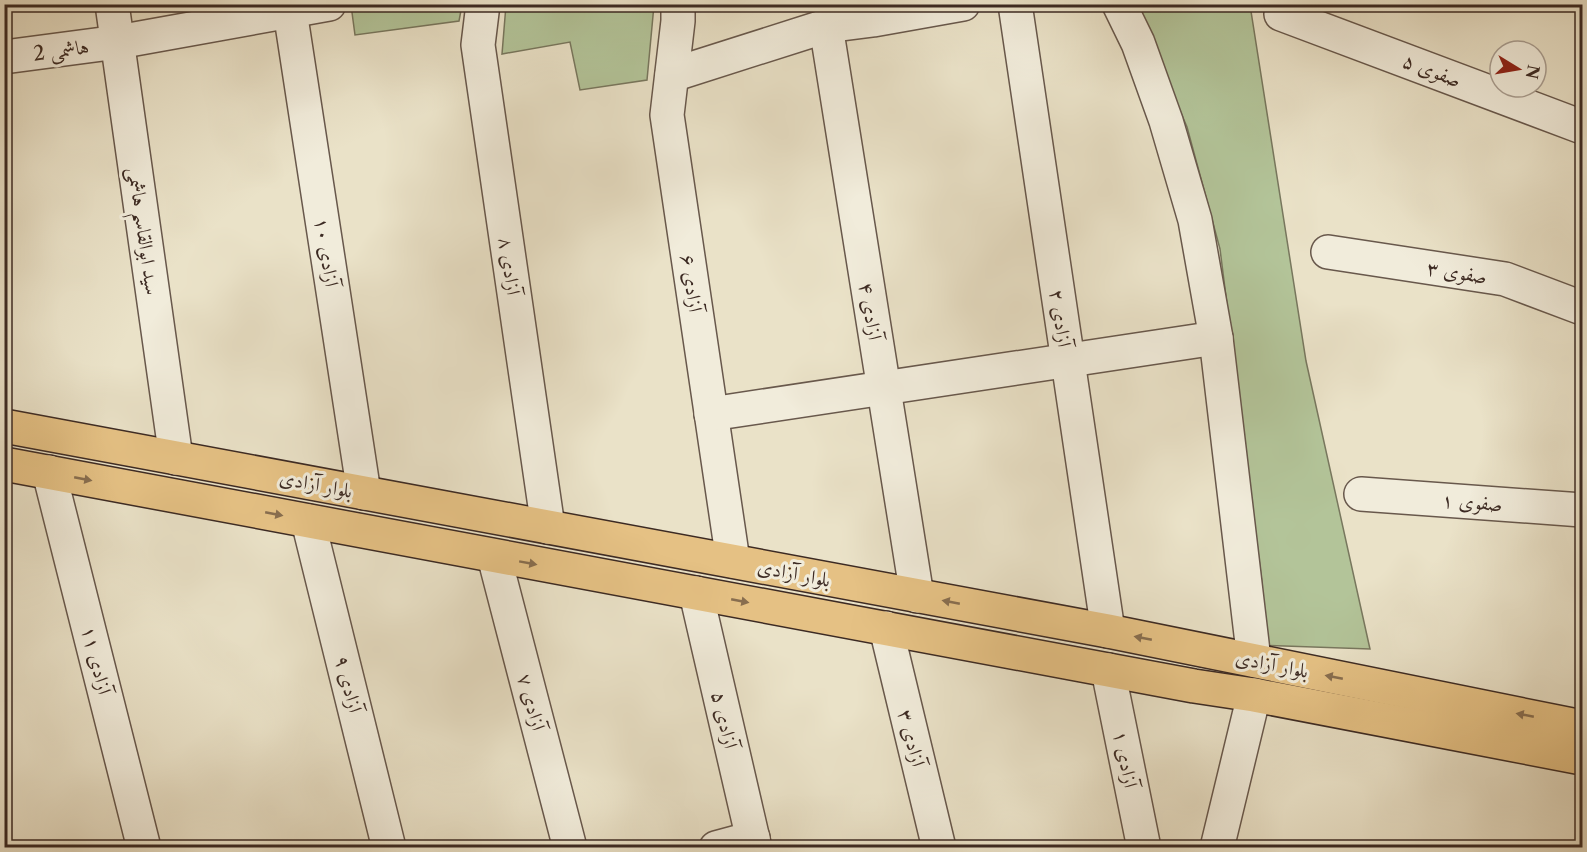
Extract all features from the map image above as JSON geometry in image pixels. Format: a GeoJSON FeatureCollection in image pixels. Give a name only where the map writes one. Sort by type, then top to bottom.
{"type":"FeatureCollection","features":[{"type":"Feature","properties":{"kind":"main road","name":"بلوار آزادی"},"geometry":{"type":"LineString","coordinates":[[4,426],[1108,631],[1582,727]]}},
{"type":"Feature","properties":{"kind":"main road","name":"بلوار آزادی"},"geometry":{"type":"LineString","coordinates":[[4,464],[1108,670],[1254,695],[1582,758]]}},
{"type":"Feature","properties":{"kind":"main road"},"geometry":{"type":"LineString","coordinates":[[1039,657],[1044,619]]}},
{"type":"Feature","properties":{"kind":"street","name":"سید ابوالقاسم هاشمی"},"geometry":{"type":"LineString","coordinates":[[112,4],[176,458]]}},
{"type":"Feature","properties":{"kind":"street","name":"آزادی ۸"},"geometry":{"type":"LineString","coordinates":[[483,4],[478,45],[548,527]]}},
{"type":"Feature","properties":{"kind":"street","name":"آزادی ۶"},"geometry":{"type":"LineString","coordinates":[[678,4],[667,115],[733,561]]}},
{"type":"Feature","properties":{"kind":"street"},"geometry":{"type":"LineString","coordinates":[[672,75],[871,12],[963,4]]}},
{"type":"Feature","properties":{"kind":"street","name":"آزادی ۲"},"geometry":{"type":"LineString","coordinates":[[1015,4],[1108,631]]}},
{"type":"Feature","properties":{"kind":"street"},"geometry":{"type":"LineString","coordinates":[[1119,4],[1137,43],[1166,121],[1195,220],[1216,338],[1254,660]]}},
{"type":"Feature","properties":{"kind":"street","name":"هاشمی 2"},"geometry":{"type":"LineString","coordinates":[[4,57],[118,42],[329,5]]}},
{"type":"Feature","properties":{"kind":"street","name":"آزادی ۱۰"},"geometry":{"type":"LineString","coordinates":[[290,11],[363,493]]}},
{"type":"Feature","properties":{"kind":"street","name":"صفوی ۵"},"geometry":{"type":"LineString","coordinates":[[1281,14],[1582,127]]}},
{"type":"Feature","properties":{"kind":"street","name":"آزادی ۴"},"geometry":{"type":"LineString","coordinates":[[826,26],[917,596]]}},
{"type":"Feature","properties":{"kind":"street","name":"صفوی ۳"},"geometry":{"type":"LineString","coordinates":[[1328,252],[1505,279],[1582,308]]}},
{"type":"Feature","properties":{"kind":"street"},"geometry":{"type":"LineString","coordinates":[[711,414],[1216,338]]}},
{"type":"Feature","properties":{"kind":"street","name":"آزادی ۱۱"},"geometry":{"type":"LineString","coordinates":[[49,472],[144,848]]}},
{"type":"Feature","properties":{"kind":"street","name":"صفوی ۱"},"geometry":{"type":"LineString","coordinates":[[1361,494],[1582,510]]}},
{"type":"Feature","properties":{"kind":"street","name":"آزادی ۹"},"geometry":{"type":"LineString","coordinates":[[308,521],[389,848]]}},
{"type":"Feature","properties":{"kind":"street","name":"آزادی ۷"},"geometry":{"type":"LineString","coordinates":[[494,556],[570,848]]}},
{"type":"Feature","properties":{"kind":"street","name":"آزادی ۵"},"geometry":{"type":"LineString","coordinates":[[696,593],[754,843]]}},
{"type":"Feature","properties":{"kind":"street","name":"آزادی ۳"},"geometry":{"type":"LineString","coordinates":[[886,628],[939,848]]}},
{"type":"Feature","properties":{"kind":"street","name":"آزادی ۱"},"geometry":{"type":"LineString","coordinates":[[1108,670],[1144,848]]}},
{"type":"Feature","properties":{"kind":"street"},"geometry":{"type":"LineString","coordinates":[[1217,848],[1254,695]]}},
{"type":"Feature","properties":{"kind":"street"},"geometry":{"type":"LineString","coordinates":[[716,848],[754,843]]}},
{"type":"Feature","properties":{"kind":"green space"},"geometry":{"type":"Polygon","coordinates":[[[351,4],[462,5],[459,21],[355,35],[351,4]]]}},
{"type":"Feature","properties":{"kind":"green space"},"geometry":{"type":"Polygon","coordinates":[[[506,5],[654,5],[647,80],[580,90],[570,42],[502,54],[506,5]]]}},
{"type":"Feature","properties":{"kind":"green space"},"geometry":{"type":"Polygon","coordinates":[[[1135,5],[1250,5],[1306,361],[1370,649],[1252,645],[1262,583],[1220,249],[1187,127],[1135,5]]]}}]}
